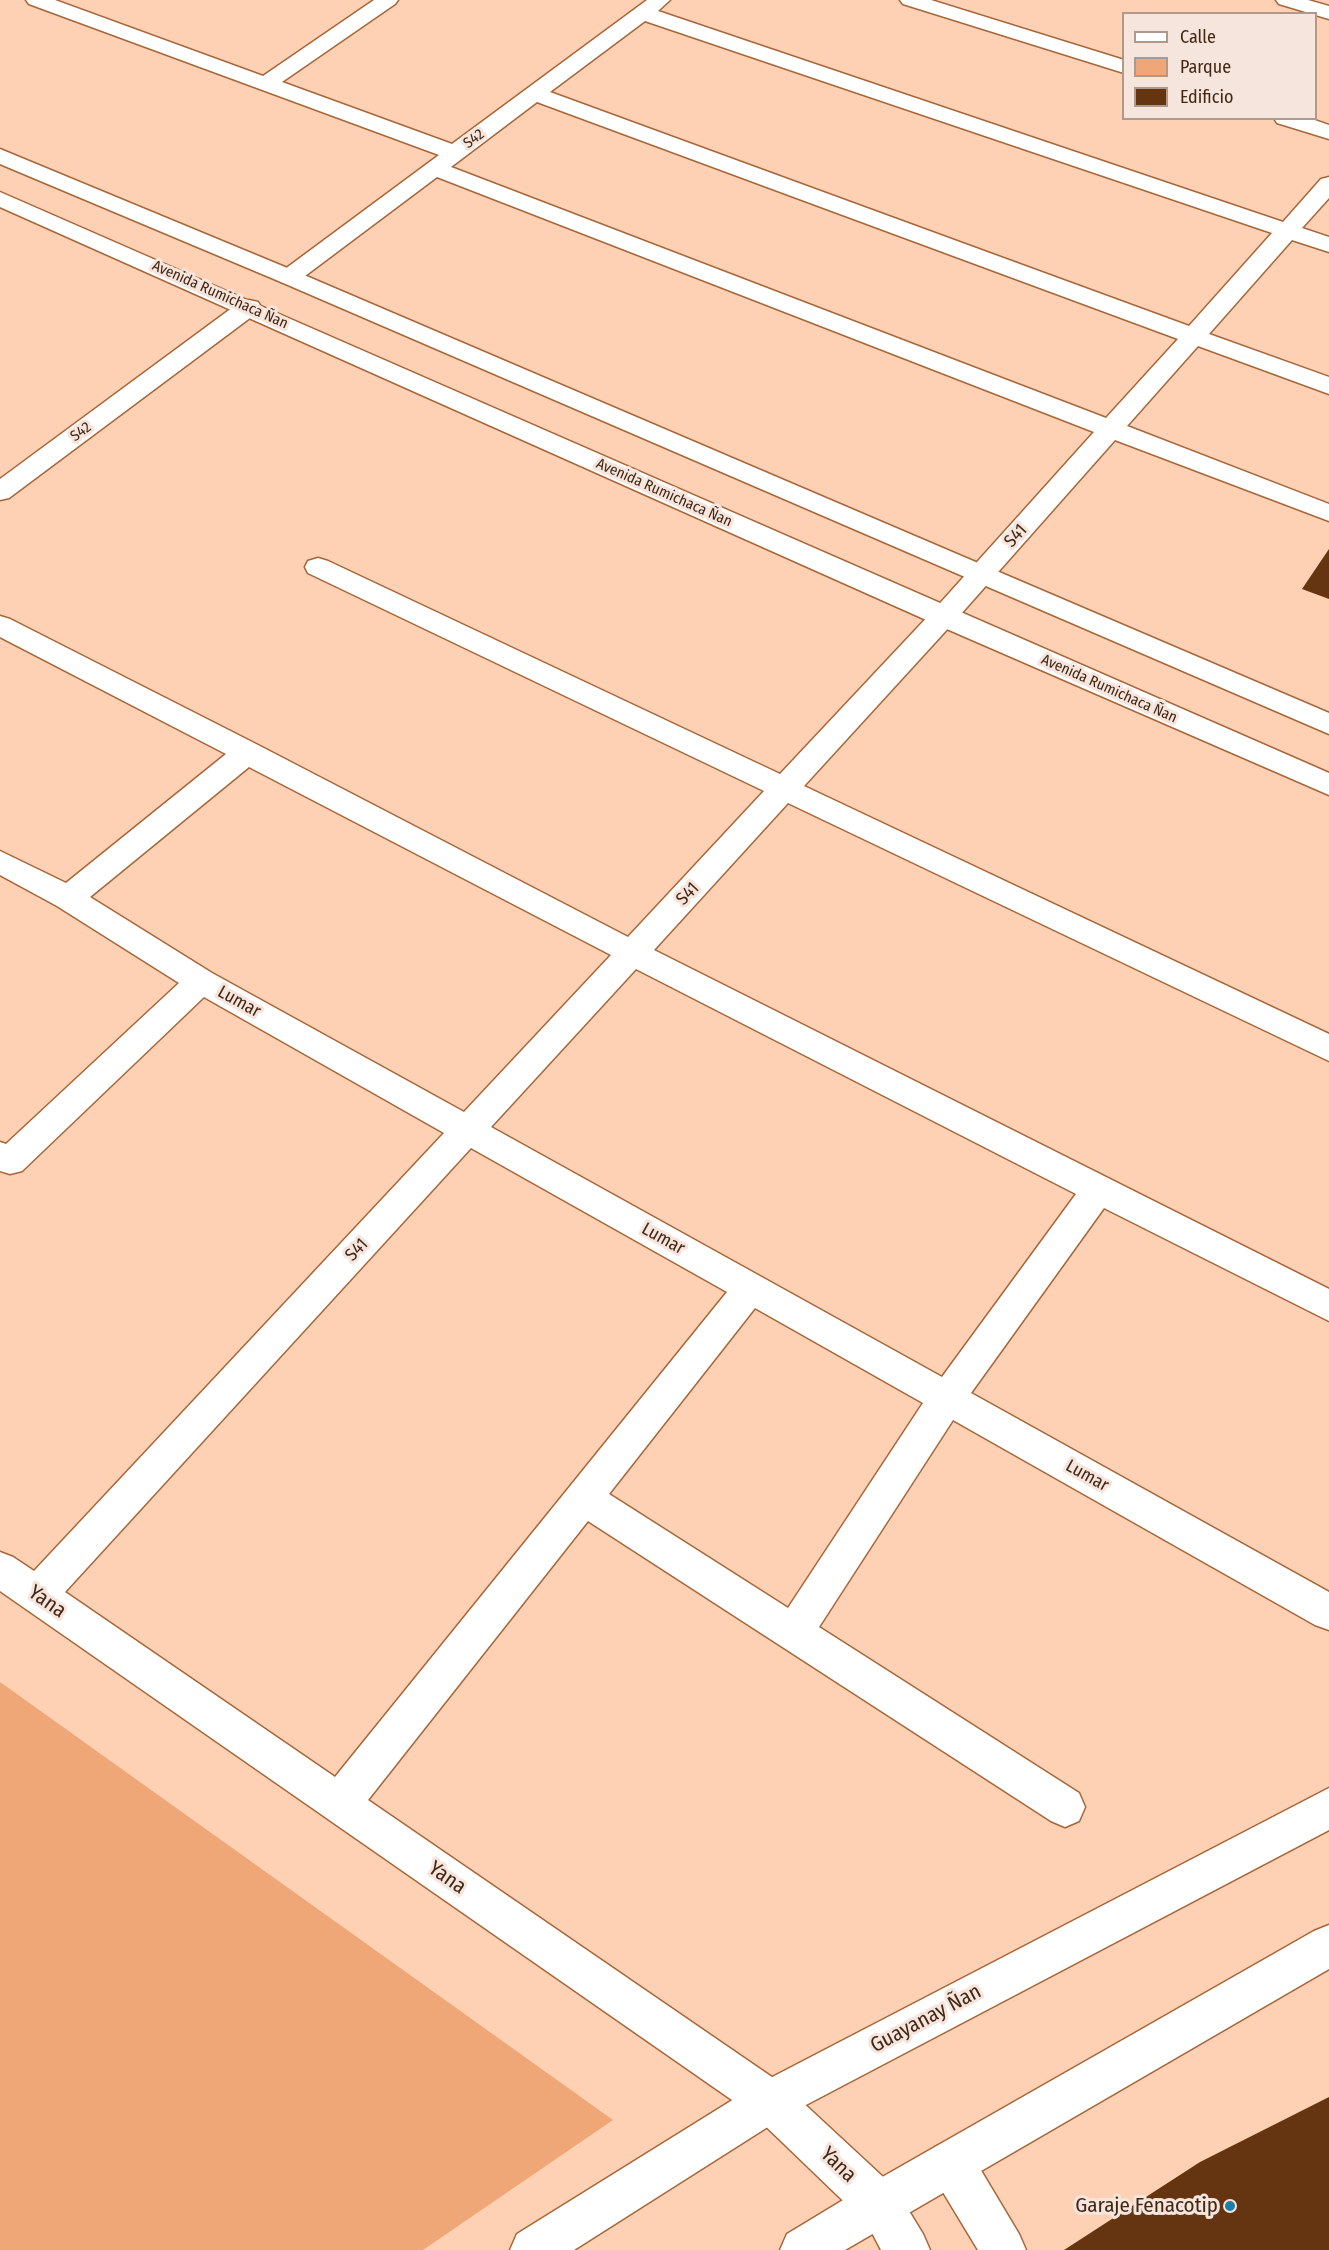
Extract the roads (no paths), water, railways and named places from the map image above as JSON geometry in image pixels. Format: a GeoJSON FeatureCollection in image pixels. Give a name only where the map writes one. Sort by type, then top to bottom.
{"type":"FeatureCollection","features":[{"type":"Feature","properties":{"kind":"street"},"geometry":{"type":"LineString","coordinates":[[36,0],[455,153]]}},
{"type":"Feature","properties":{"kind":"street"},"geometry":{"type":"LineString","coordinates":[[70,13],[91,0]]}},
{"type":"Feature","properties":{"kind":"street"},"geometry":{"type":"LineString","coordinates":[[265,84],[388,0]]}},
{"type":"Feature","properties":{"kind":"street"},"geometry":{"type":"LineString","coordinates":[[910,0],[1122,67]]}},
{"type":"Feature","properties":{"kind":"street"},"geometry":{"type":"LineString","coordinates":[[1286,0],[1329,13]]}},
{"type":"Feature","properties":{"kind":"street"},"geometry":{"type":"LineString","coordinates":[[652,6],[1329,245]]}},
{"type":"Feature","properties":{"kind":"street","name":"S42"},"geometry":{"type":"LineString","coordinates":[[289,277],[652,6]]}},
{"type":"Feature","properties":{"kind":"street"},"geometry":{"type":"LineString","coordinates":[[534,94],[1329,386]]}},
{"type":"Feature","properties":{"kind":"street"},"geometry":{"type":"LineString","coordinates":[[1291,120],[1329,132]]}},
{"type":"Feature","properties":{"kind":"street"},"geometry":{"type":"LineString","coordinates":[[0,156],[289,277],[1329,724]]}},
{"type":"Feature","properties":{"kind":"street"},"geometry":{"type":"LineString","coordinates":[[434,168],[1329,513]]}},
{"type":"Feature","properties":{"kind":"street","name":"S41"},"geometry":{"type":"LineString","coordinates":[[37,1595],[982,575],[1329,184]]}},
{"type":"Feature","properties":{"kind":"street","name":"Avenida Rumichaca Ñan"},"geometry":{"type":"LineString","coordinates":[[0,199],[249,307],[943,617],[1329,785]]}},
{"type":"Feature","properties":{"kind":"street","name":"S42"},"geometry":{"type":"LineString","coordinates":[[0,492],[249,307]]}},
{"type":"Feature","properties":{"kind":"street"},"geometry":{"type":"LineString","coordinates":[[318,567],[1329,1048]]}},
{"type":"Feature","properties":{"kind":"street"},"geometry":{"type":"LineString","coordinates":[[0,625],[633,953],[1329,1306]]}},
{"type":"Feature","properties":{"kind":"street"},"geometry":{"type":"LineString","coordinates":[[68,898],[248,753]]}},
{"type":"Feature","properties":{"kind":"street","name":"Lumar"},"geometry":{"type":"LineString","coordinates":[[0,862],[68,898],[201,981],[1329,1612]]}},
{"type":"Feature","properties":{"kind":"street"},"geometry":{"type":"LineString","coordinates":[[0,1155],[10,1161],[201,981]]}},
{"type":"Feature","properties":{"kind":"street"},"geometry":{"type":"LineString","coordinates":[[794,1633],[947,1398],[1099,1189]]}},
{"type":"Feature","properties":{"kind":"street"},"geometry":{"type":"LineString","coordinates":[[339,1804],[751,1288]]}},
{"type":"Feature","properties":{"kind":"street"},"geometry":{"type":"LineString","coordinates":[[584,1498],[1065,1807]]}},
{"type":"Feature","properties":{"kind":"street","name":"Yana"},"geometry":{"type":"LineString","coordinates":[[0,1569],[770,2101],[879,2204],[907,2250]]}},
{"type":"Feature","properties":{"kind":"street","name":"Guayanay Ñan"},"geometry":{"type":"LineString","coordinates":[[533,2250],[770,2101],[1329,1808]]}},
{"type":"Feature","properties":{"kind":"street"},"geometry":{"type":"LineString","coordinates":[[803,2250],[1329,1946]]}},
{"type":"Feature","properties":{"kind":"street"},"geometry":{"type":"LineString","coordinates":[[951,2163],[1003,2250]]}},
{"type":"Feature","properties":{"kind":"place","name":"Garaje Fenacotip"},"geometry":{"type":"Point","coordinates":[1230,2206]}}]}
